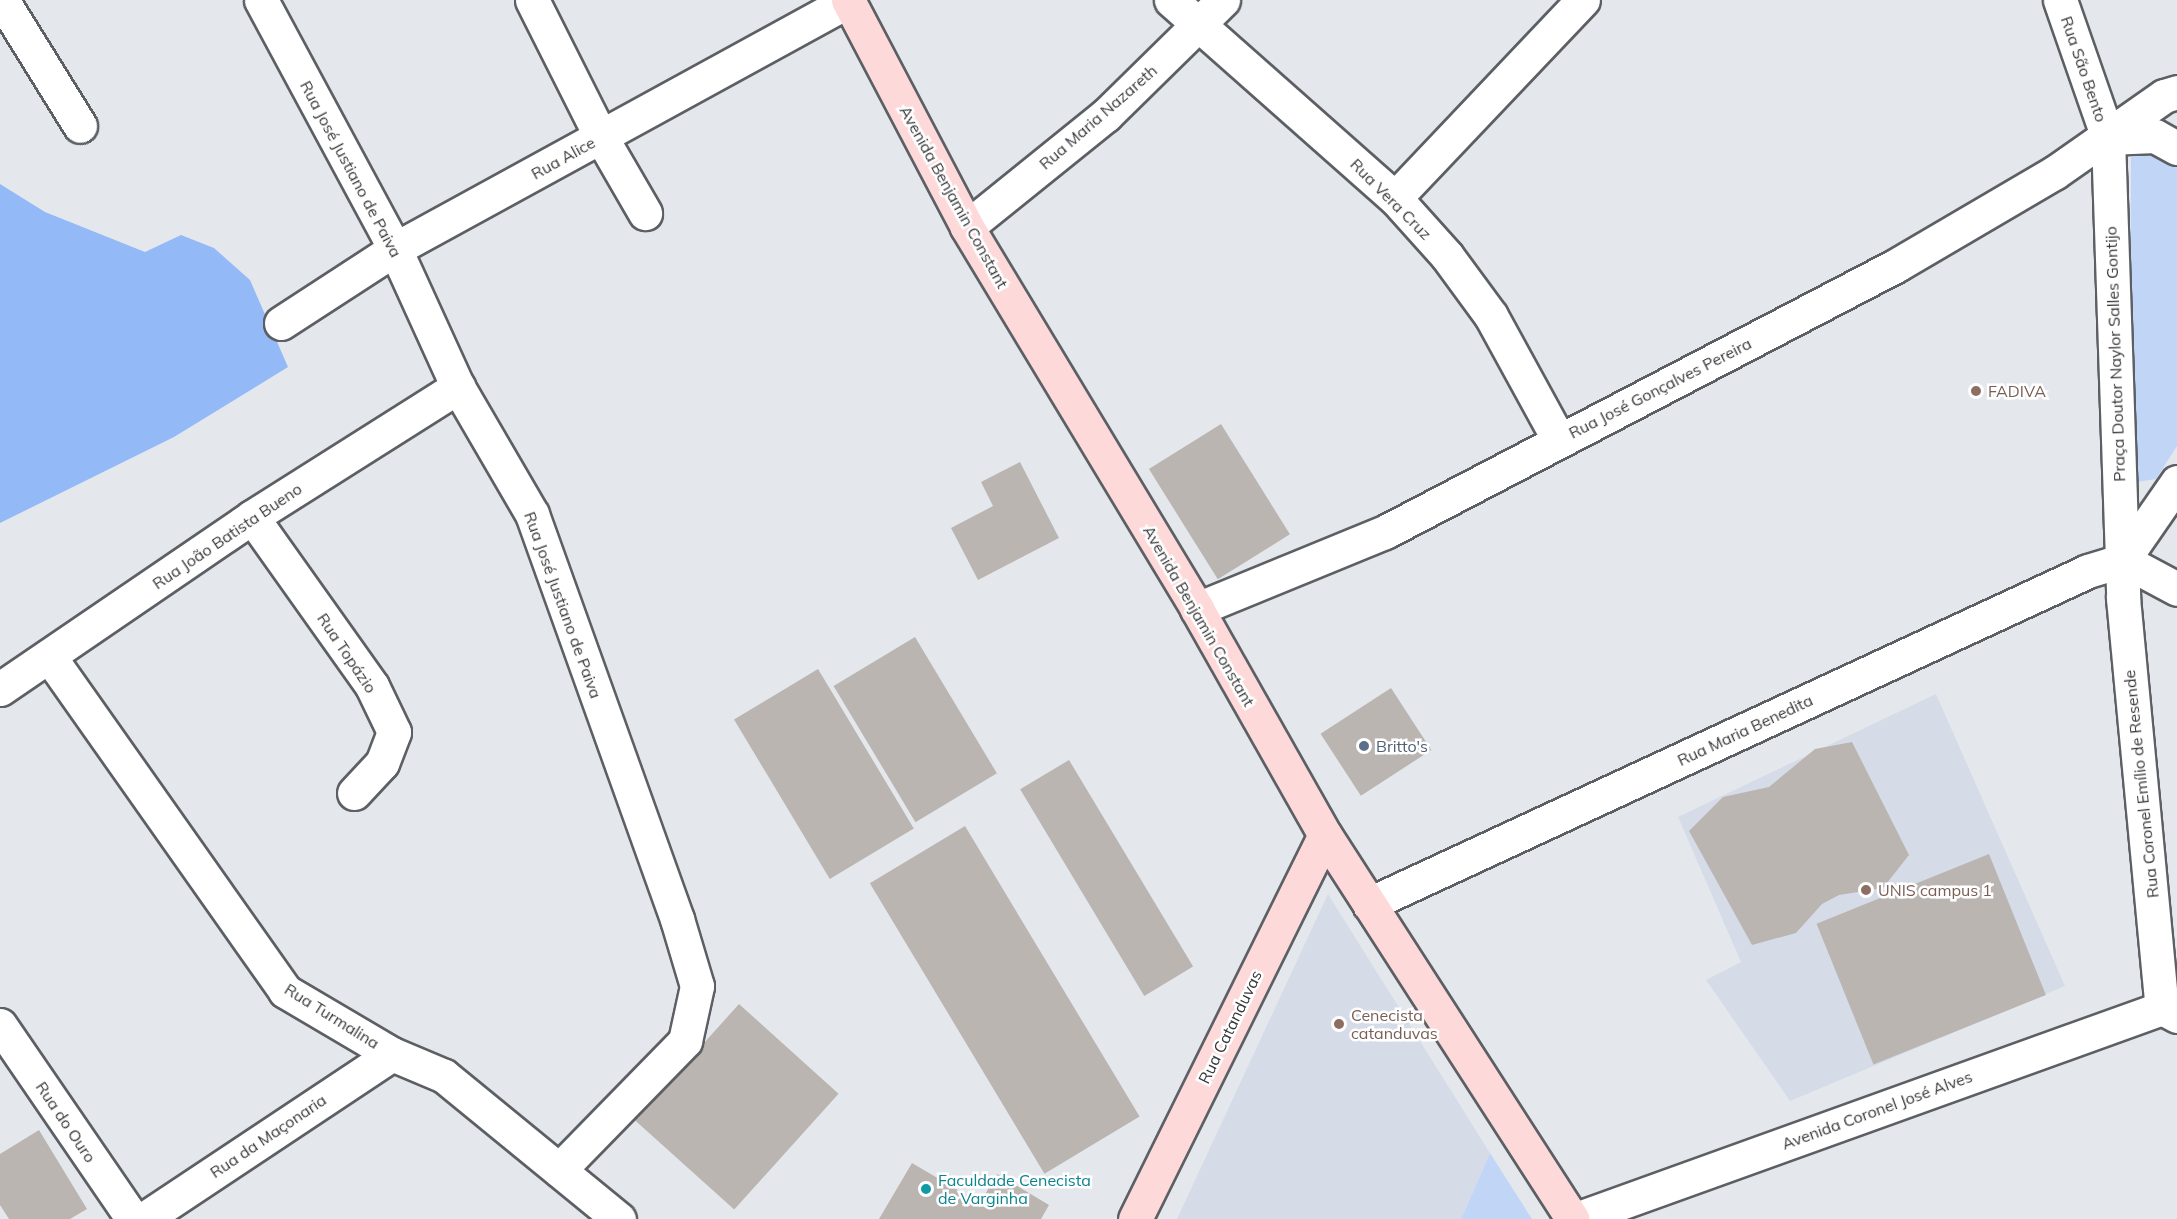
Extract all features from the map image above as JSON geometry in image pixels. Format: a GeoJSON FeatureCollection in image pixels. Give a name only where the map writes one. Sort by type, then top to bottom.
{"type":"FeatureCollection","features":[{"type":"Feature","properties":{"kind":"main road","name":"Avenida Benjamin Constant"},"geometry":{"type":"LineString","coordinates":[[848,1],[967,227],[1197,609],[1324,835],[1574,1219]]}},
{"type":"Feature","properties":{"kind":"main road","name":"Rua Catanduvas"},"geometry":{"type":"LineString","coordinates":[[1135,1219],[1324,835]]}},
{"type":"Feature","properties":{"kind":"street"},"geometry":{"type":"LineString","coordinates":[[2,0],[80,126]]}},
{"type":"Feature","properties":{"kind":"street","name":"Rua José Justiano de Paiva"},"geometry":{"type":"LineString","coordinates":[[261,0],[395,249],[458,387],[532,514],[677,919],[697,986],[685,1041],[559,1170]]}},
{"type":"Feature","properties":{"kind":"street"},"geometry":{"type":"LineString","coordinates":[[532,0],[601,137],[645,213]]}},
{"type":"Feature","properties":{"kind":"street","name":"Rua Vera Cruz"},"geometry":{"type":"LineString","coordinates":[[1171,0],[1395,198],[1448,256],[1491,316],[1559,440]]}},
{"type":"Feature","properties":{"kind":"street","name":"Rua Maria Nazareth"},"geometry":{"type":"LineString","coordinates":[[967,227],[1106,115],[1200,25],[1222,0]]}},
{"type":"Feature","properties":{"kind":"street"},"geometry":{"type":"LineString","coordinates":[[1395,198],[1582,0]]}},
{"type":"Feature","properties":{"kind":"street","name":"Rua São Bento"},"geometry":{"type":"LineString","coordinates":[[2060,0],[2108,138]]}},
{"type":"Feature","properties":{"kind":"street","name":"Rua Alice"},"geometry":{"type":"LineString","coordinates":[[282,323],[395,249],[848,1]]}},
{"type":"Feature","properties":{"kind":"street"},"geometry":{"type":"LineString","coordinates":[[2108,138],[2164,96],[2177,92]]}},
{"type":"Feature","properties":{"kind":"street"},"geometry":{"type":"LineString","coordinates":[[2108,138],[2155,136],[2177,148]]}},
{"type":"Feature","properties":{"kind":"street","name":"Rua José Gonçalves Pereira"},"geometry":{"type":"LineString","coordinates":[[1197,609],[1385,532],[1897,265],[2108,138]]}},
{"type":"Feature","properties":{"kind":"street","name":"Praça Doutor Naylor Salles Gontijo"},"geometry":{"type":"LineString","coordinates":[[2108,138],[2123,560]]}},
{"type":"Feature","properties":{"kind":"street","name":"Rua João Batista Bueno"},"geometry":{"type":"LineString","coordinates":[[0,689],[252,517],[458,387]]}},
{"type":"Feature","properties":{"kind":"street"},"geometry":{"type":"LineString","coordinates":[[2177,482],[2123,560],[2177,590]]}},
{"type":"Feature","properties":{"kind":"street","name":"Rua Topázio"},"geometry":{"type":"LineString","coordinates":[[252,517],[372,686],[394,732],[382,763],[354,793]]}},
{"type":"Feature","properties":{"kind":"street","name":"Rua Maria Benedita"},"geometry":{"type":"LineString","coordinates":[[1369,904],[2088,571],[2123,560]]}},
{"type":"Feature","properties":{"kind":"street","name":"Rua Coronel Emílio de Resende"},"geometry":{"type":"LineString","coordinates":[[2123,560],[2123,598],[2170,1012]]}},
{"type":"Feature","properties":{"kind":"street","name":"Rua Turmalina"},"geometry":{"type":"LineString","coordinates":[[50,657],[285,991],[392,1054],[444,1076],[619,1219]]}},
{"type":"Feature","properties":{"kind":"street","name":"Avenida Coronel José Alves"},"geometry":{"type":"LineString","coordinates":[[1574,1219],[2170,1012]]}},
{"type":"Feature","properties":{"kind":"street","name":"Rua do Ouro"},"geometry":{"type":"LineString","coordinates":[[0,1025],[133,1219]]}},
{"type":"Feature","properties":{"kind":"street","name":"Rua da Maçonaria"},"geometry":{"type":"LineString","coordinates":[[144,1219],[392,1054]]}},
{"type":"Feature","properties":{"kind":"shaded area"},"geometry":{"type":"Polygon","coordinates":[[[2131,143],[2177,165],[2177,446],[2156,479],[2137,482],[2130,471],[2131,143]]]}},
{"type":"Feature","properties":{"kind":"shaded area"},"geometry":{"type":"Polygon","coordinates":[[[0,184],[45,212],[145,252],[181,235],[214,248],[250,280],[288,367],[174,437],[0,523],[0,184]]]}},
{"type":"Feature","properties":{"kind":"shaded area","name":"UNIS campus 1"},"geometry":{"type":"Polygon","coordinates":[[[1936,694],[2065,986],[1790,1101],[1706,980],[1741,962],[1678,817],[1936,694]]]}},
{"type":"Feature","properties":{"kind":"shaded area","name":"Cenecista catanduvas"},"geometry":{"type":"Polygon","coordinates":[[[1328,894],[1490,1153],[1461,1219],[1177,1219],[1328,894]]]}},
{"type":"Feature","properties":{"kind":"shaded area"},"geometry":{"type":"Polygon","coordinates":[[[1490,1153],[1532,1219],[1461,1219],[1490,1153]]]}},
{"type":"Feature","properties":{"kind":"building"},"geometry":{"type":"Polygon","coordinates":[[[1221,424],[1290,534],[1218,579],[1149,469],[1221,424]]]}},
{"type":"Feature","properties":{"kind":"building"},"geometry":{"type":"Polygon","coordinates":[[[1020,462],[1059,538],[978,580],[951,528],[993,506],[981,482],[1020,462]]]}},
{"type":"Feature","properties":{"kind":"building"},"geometry":{"type":"Polygon","coordinates":[[[915,637],[997,773],[915,822],[834,686],[915,637]]]}},
{"type":"Feature","properties":{"kind":"building"},"geometry":{"type":"Polygon","coordinates":[[[818,669],[914,828],[830,879],[734,719],[818,669]]]}},
{"type":"Feature","properties":{"kind":"building"},"geometry":{"type":"Polygon","coordinates":[[[1391,688],[1431,750],[1361,796],[1321,734],[1391,688]]]}},
{"type":"Feature","properties":{"kind":"building"},"geometry":{"type":"Polygon","coordinates":[[[1852,742],[1909,855],[1883,888],[1839,895],[1822,904],[1796,933],[1752,945],[1689,831],[1723,797],[1769,787],[1815,749],[1852,742]]]}},
{"type":"Feature","properties":{"kind":"building"},"geometry":{"type":"Polygon","coordinates":[[[1069,760],[1193,967],[1144,996],[1020,789],[1069,760]]]}},
{"type":"Feature","properties":{"kind":"building"},"geometry":{"type":"Polygon","coordinates":[[[965,826],[1140,1117],[1044,1174],[870,883],[965,826]]]}},
{"type":"Feature","properties":{"kind":"building"},"geometry":{"type":"Polygon","coordinates":[[[1989,854],[2046,995],[1873,1065],[1817,924],[1989,854]]]}},
{"type":"Feature","properties":{"kind":"building"},"geometry":{"type":"Polygon","coordinates":[[[739,1004],[839,1094],[734,1210],[635,1120],[739,1004]]]}},
{"type":"Feature","properties":{"kind":"building"},"geometry":{"type":"Polygon","coordinates":[[[39,1130],[87,1209],[70,1219],[9,1219],[0,1205],[0,1154],[39,1130]]]}},
{"type":"Feature","properties":{"kind":"building","name":"Faculdade Cenecista de Varginha"},"geometry":{"type":"Polygon","coordinates":[[[912,1163],[980,1203],[997,1174],[1049,1205],[1041,1219],[879,1219],[912,1163]]]}},
{"type":"Feature","properties":{"kind":"place","name":"FADIVA"},"geometry":{"type":"Point","coordinates":[1976,391]}},
{"type":"Feature","properties":{"kind":"place","name":"Britto's"},"geometry":{"type":"Point","coordinates":[1364,746]}},
{"type":"Feature","properties":{"kind":"place","name":"UNIS campus 1"},"geometry":{"type":"Point","coordinates":[1866,890]}},
{"type":"Feature","properties":{"kind":"place","name":"Cenecista catanduvas"},"geometry":{"type":"Point","coordinates":[1339,1024]}},
{"type":"Feature","properties":{"kind":"place","name":"Faculdade Cenecista de Varginha"},"geometry":{"type":"Point","coordinates":[926,1189]}}]}
